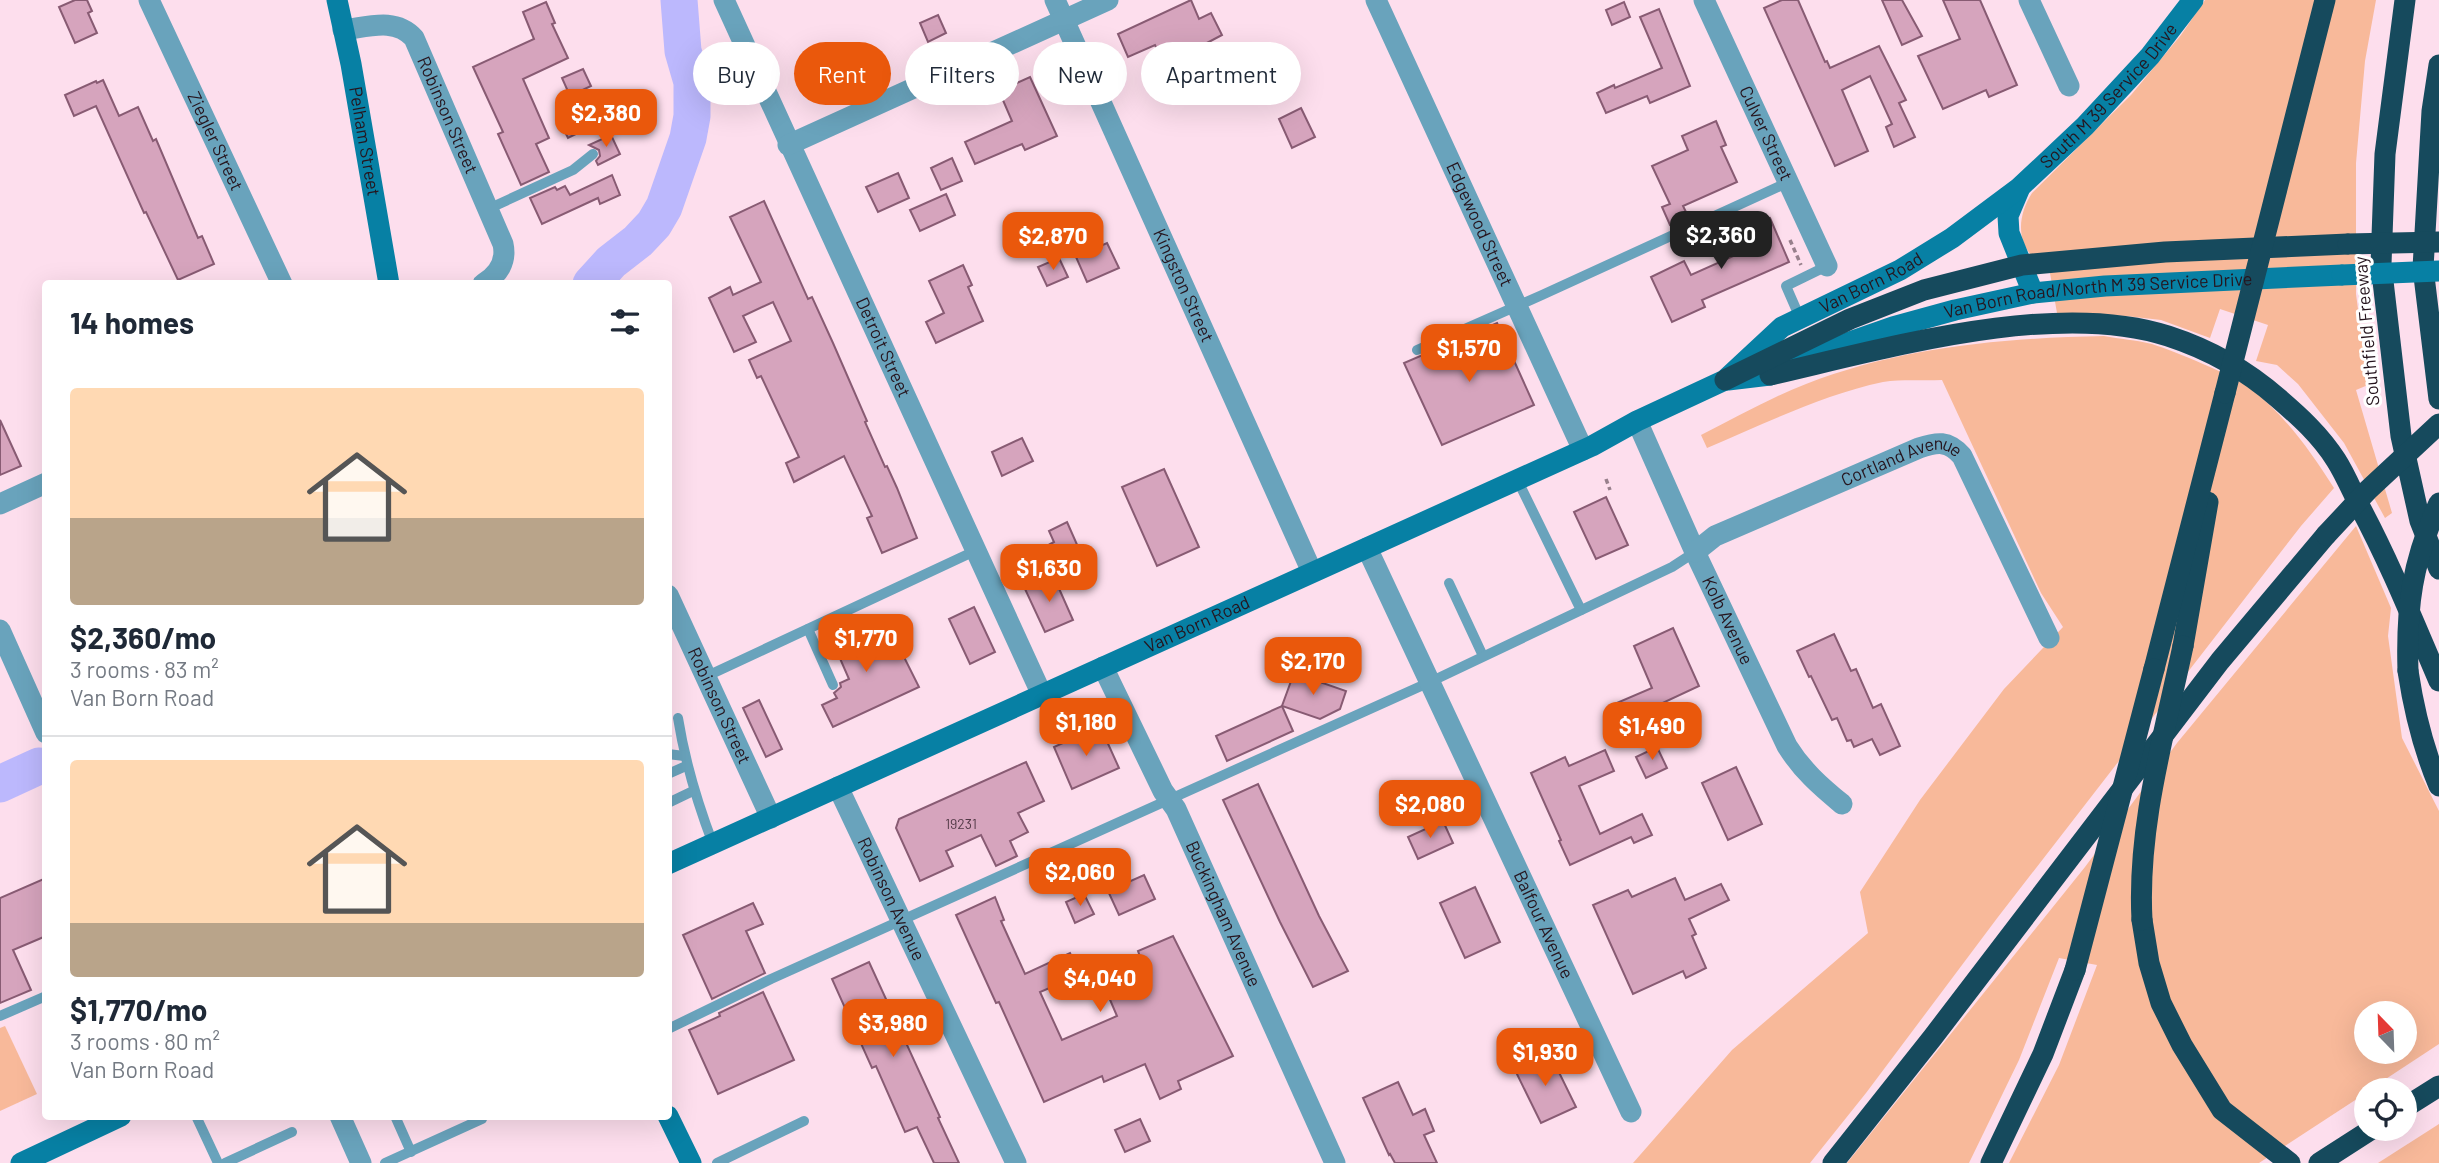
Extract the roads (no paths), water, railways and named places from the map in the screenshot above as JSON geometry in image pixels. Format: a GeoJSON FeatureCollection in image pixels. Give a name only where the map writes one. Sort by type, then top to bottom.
{"type":"FeatureCollection","features":[{"type":"Feature","properties":{"kind":"highway"},"geometry":{"type":"LineString","coordinates":[[1991,1163],[2043,1054],[2075,970],[2140,729],[2325,0]]}},
{"type":"Feature","properties":{"kind":"highway","name":"Southfield Freeway"},"geometry":{"type":"LineString","coordinates":[[2405,0],[2385,154],[2381,264],[2401,436],[2420,521],[2439,569]]}},
{"type":"Feature","properties":{"kind":"highway"},"geometry":{"type":"LineString","coordinates":[[2439,65],[2432,111],[2423,268],[2439,399]]}},
{"type":"Feature","properties":{"kind":"highway"},"geometry":{"type":"LineString","coordinates":[[1725,380],[1850,319],[1924,290],[2022,265],[2165,251],[2439,242]]}},
{"type":"Feature","properties":{"kind":"highway"},"geometry":{"type":"LineString","coordinates":[[1770,375],[1963,334],[2052,323],[2112,325],[2166,335],[2214,354],[2261,384],[2307,423],[2336,460],[2370,525],[2439,681]]}},
{"type":"Feature","properties":{"kind":"highway"},"geometry":{"type":"LineString","coordinates":[[1833,1163],[1942,1026],[2220,661],[2326,535],[2439,424]]}},
{"type":"Feature","properties":{"kind":"highway"},"geometry":{"type":"LineString","coordinates":[[2212,444],[2207,510],[2200,551],[2147,816],[2140,887],[2142,920],[2149,963],[2161,1003],[2182,1045],[2222,1110],[2290,1163]]}},
{"type":"Feature","properties":{"kind":"highway"},"geometry":{"type":"LineString","coordinates":[[2439,503],[2413,572],[2406,624],[2408,671],[2415,715],[2439,786]]}},
{"type":"Feature","properties":{"kind":"highway"},"geometry":{"type":"LineString","coordinates":[[2417,1100],[2439,1086]]}},
{"type":"Feature","properties":{"kind":"highway"},"geometry":{"type":"LineString","coordinates":[[2319,1163],[2354,1141]]}},
{"type":"Feature","properties":{"kind":"main road","name":"Pelham Street"},"geometry":{"type":"LineString","coordinates":[[337,0],[389,280]]}},
{"type":"Feature","properties":{"kind":"main road","name":"South M 39 Service Drive"},"geometry":{"type":"LineString","coordinates":[[2019,188],[2118,92],[2193,0]]}},
{"type":"Feature","properties":{"kind":"main road"},"geometry":{"type":"LineString","coordinates":[[2019,188],[2008,216],[2009,233],[2033,293]]}},
{"type":"Feature","properties":{"kind":"main road","name":"Van Born Road"},"geometry":{"type":"LineString","coordinates":[[672,862],[1583,450],[1637,421],[1725,380],[1782,327],[1900,270],[1952,238],[2019,188]]}},
{"type":"Feature","properties":{"kind":"main road","name":"Van Born Road/North M 39 Service Drive"},"geometry":{"type":"LineString","coordinates":[[1770,375],[1893,327],[2033,293],[2105,286],[2439,271]]}},
{"type":"Feature","properties":{"kind":"main road","name":"Van Born Road"},"geometry":{"type":"LineString","coordinates":[[1725,380],[1770,375]]}},
{"type":"Feature","properties":{"kind":"main road"},"geometry":{"type":"LineString","coordinates":[[22,1163],[49,1157],[114,1120]]}},
{"type":"Feature","properties":{"kind":"main road"},"geometry":{"type":"LineString","coordinates":[[670,1120],[691,1163]]}},
{"type":"Feature","properties":{"kind":"street","name":"Ziegler Street"},"geometry":{"type":"LineString","coordinates":[[149,0],[280,280]]}},
{"type":"Feature","properties":{"kind":"street","name":"Detroit Street"},"geometry":{"type":"LineString","coordinates":[[724,0],[788,145],[1042,695]]}},
{"type":"Feature","properties":{"kind":"street","name":"Kingston Street"},"geometry":{"type":"LineString","coordinates":[[1055,0],[1312,572]]}},
{"type":"Feature","properties":{"kind":"street"},"geometry":{"type":"LineString","coordinates":[[788,145],[1108,0]]}},
{"type":"Feature","properties":{"kind":"street","name":"Edgewood Street"},"geometry":{"type":"LineString","coordinates":[[1376,0],[1583,450]]}},
{"type":"Feature","properties":{"kind":"street","name":"Culver Street"},"geometry":{"type":"LineString","coordinates":[[1704,0],[1827,266]]}},
{"type":"Feature","properties":{"kind":"street"},"geometry":{"type":"LineString","coordinates":[[2029,0],[2069,86]]}},
{"type":"Feature","properties":{"kind":"street","name":"Robinson Street"},"geometry":{"type":"LineString","coordinates":[[343,30],[391,24],[414,38],[503,244],[502,263],[497,274],[489,280]]}},
{"type":"Feature","properties":{"kind":"street","name":"Kolb Avenue"},"geometry":{"type":"LineString","coordinates":[[1637,421],[1695,552],[1787,746],[1816,783],[1842,804]]}},
{"type":"Feature","properties":{"kind":"street","name":"Cortland Avenue"},"geometry":{"type":"LineString","coordinates":[[1695,552],[1715,537],[1906,454],[1934,443],[1946,443],[1962,456],[2049,638]]}},
{"type":"Feature","properties":{"kind":"street"},"geometry":{"type":"LineString","coordinates":[[0,504],[42,485]]}},
{"type":"Feature","properties":{"kind":"street","name":"Balfour Avenue"},"geometry":{"type":"LineString","coordinates":[[1367,548],[1631,1112]]}},
{"type":"Feature","properties":{"kind":"street","name":"Robinson Street"},"geometry":{"type":"LineString","coordinates":[[672,604],[771,818]]}},
{"type":"Feature","properties":{"kind":"street"},"geometry":{"type":"LineString","coordinates":[[0,630],[42,724]]}},
{"type":"Feature","properties":{"kind":"street","name":"Buckingham Avenue"},"geometry":{"type":"LineString","coordinates":[[1103,667],[1181,822],[1335,1163]]}},
{"type":"Feature","properties":{"kind":"street","name":"Robinson Avenue"},"geometry":{"type":"LineString","coordinates":[[838,788],[1016,1163]]}},
{"type":"Feature","properties":{"kind":"street"},"geometry":{"type":"LineString","coordinates":[[342,1120],[362,1163]]}},
{"type":"Feature","properties":{"kind":"lane"},"geometry":{"type":"LineString","coordinates":[[488,209],[573,170],[593,154]]}},
{"type":"Feature","properties":{"kind":"lane"},"geometry":{"type":"LineString","coordinates":[[1416,350],[1789,182]]}},
{"type":"Feature","properties":{"kind":"lane"},"geometry":{"type":"LineString","coordinates":[[1800,318],[1786,286],[1827,266]]}},
{"type":"Feature","properties":{"kind":"lane"},"geometry":{"type":"LineString","coordinates":[[1517,479],[1581,610]]}},
{"type":"Feature","properties":{"kind":"lane"},"geometry":{"type":"LineString","coordinates":[[705,677],[977,550]]}},
{"type":"Feature","properties":{"kind":"lane"},"geometry":{"type":"LineString","coordinates":[[672,1027],[902,920],[1430,682],[1672,567],[1695,552]]}},
{"type":"Feature","properties":{"kind":"lane"},"geometry":{"type":"LineString","coordinates":[[1449,583],[1483,656]]}},
{"type":"Feature","properties":{"kind":"lane"},"geometry":{"type":"LineString","coordinates":[[808,629],[833,685]]}},
{"type":"Feature","properties":{"kind":"lane"},"geometry":{"type":"LineString","coordinates":[[672,716],[678,718],[693,791],[713,844]]}},
{"type":"Feature","properties":{"kind":"lane"},"geometry":{"type":"LineString","coordinates":[[672,756],[685,761]]}},
{"type":"Feature","properties":{"kind":"lane"},"geometry":{"type":"LineString","coordinates":[[672,771],[685,761]]}},
{"type":"Feature","properties":{"kind":"lane"},"geometry":{"type":"LineString","coordinates":[[672,801],[693,791]]}},
{"type":"Feature","properties":{"kind":"lane"},"geometry":{"type":"LineString","coordinates":[[0,1016],[42,998]]}},
{"type":"Feature","properties":{"kind":"lane"},"geometry":{"type":"LineString","coordinates":[[198,1120],[218,1163]]}},
{"type":"Feature","properties":{"kind":"lane"},"geometry":{"type":"LineString","coordinates":[[396,1120],[411,1152]]}},
{"type":"Feature","properties":{"kind":"lane"},"geometry":{"type":"LineString","coordinates":[[385,1163],[480,1120]]}},
{"type":"Feature","properties":{"kind":"lane"},"geometry":{"type":"LineString","coordinates":[[717,1163],[804,1121]]}},
{"type":"Feature","properties":{"kind":"lane"},"geometry":{"type":"LineString","coordinates":[[225,1163],[292,1132]]}},
{"type":"Feature","properties":{"kind":"waterway"},"geometry":{"type":"LineString","coordinates":[[595,280],[654,224],[664,207],[688,138],[692,116],[692,82],[683,51],[679,0]]}},
{"type":"Feature","properties":{"kind":"waterway"},"geometry":{"type":"LineString","coordinates":[[0,784],[39,766]]}}]}
